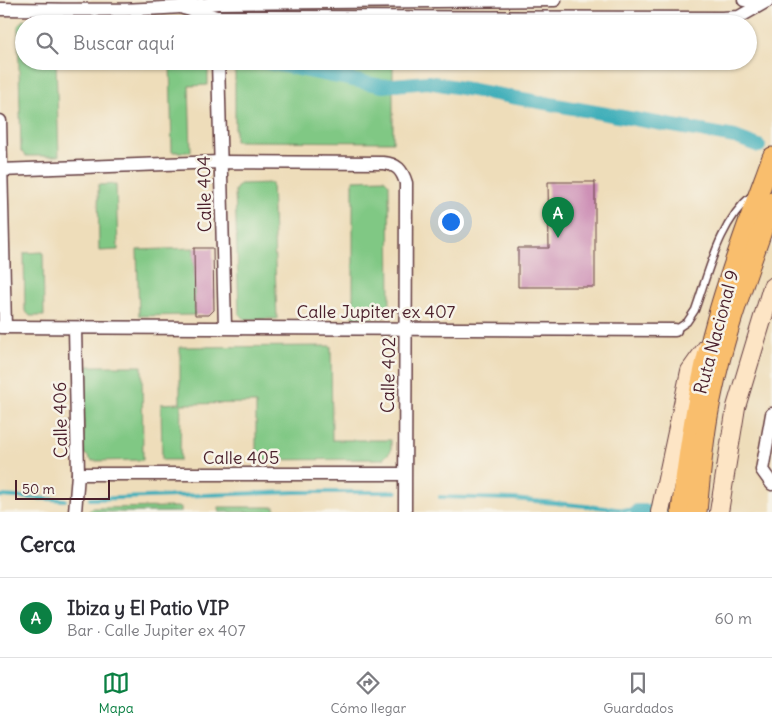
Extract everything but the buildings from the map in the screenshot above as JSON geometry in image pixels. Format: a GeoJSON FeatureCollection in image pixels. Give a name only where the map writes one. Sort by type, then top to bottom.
{"type":"FeatureCollection","features":[{"type":"Feature","properties":{"kind":"main road","name":"Ruta Nacional 9"},"geometry":{"type":"LineString","coordinates":[[697,512],[704,445],[713,390],[766,195],[772,157]]}},
{"type":"Feature","properties":{"kind":"main road","name":"Ruta Nacional 9"},"geometry":{"type":"LineString","coordinates":[[681,512],[692,429],[710,342],[731,272],[766,195]]}},
{"type":"Feature","properties":{"kind":"street"},"geometry":{"type":"LineString","coordinates":[[0,8],[79,5],[183,8],[217,3],[555,0]]}},
{"type":"Feature","properties":{"kind":"street"},"geometry":{"type":"LineString","coordinates":[[744,0],[770,1]]}},
{"type":"Feature","properties":{"kind":"street"},"geometry":{"type":"LineString","coordinates":[[743,15],[770,1]]}},
{"type":"Feature","properties":{"kind":"street"},"geometry":{"type":"LineString","coordinates":[[217,3],[217,15]]}},
{"type":"Feature","properties":{"kind":"street"},"geometry":{"type":"LineString","coordinates":[[183,8],[201,15]]}},
{"type":"Feature","properties":{"kind":"street","name":"Calle 404"},"geometry":{"type":"LineString","coordinates":[[218,70],[225,327]]}},
{"type":"Feature","properties":{"kind":"street"},"geometry":{"type":"LineString","coordinates":[[0,121],[2,327]]}},
{"type":"Feature","properties":{"kind":"street"},"geometry":{"type":"LineString","coordinates":[[0,170],[220,162]]}},
{"type":"Feature","properties":{"kind":"street","name":"Calle 402"},"geometry":{"type":"LineString","coordinates":[[220,162],[384,163],[394,164],[403,172],[406,183],[405,512]]}},
{"type":"Feature","properties":{"kind":"street"},"geometry":{"type":"LineString","coordinates":[[719,512],[736,407],[772,287]]}},
{"type":"Feature","properties":{"kind":"street","name":"Calle Jupiter ex 407"},"geometry":{"type":"LineString","coordinates":[[2,327],[675,330]]}},
{"type":"Feature","properties":{"kind":"street","name":"Calle 406"},"geometry":{"type":"LineString","coordinates":[[75,328],[78,474],[75,512]]}},
{"type":"Feature","properties":{"kind":"street"},"geometry":{"type":"LineString","coordinates":[[660,512],[690,370],[710,342]]}},
{"type":"Feature","properties":{"kind":"street"},"geometry":{"type":"LineString","coordinates":[[772,414],[762,470],[772,484]]}},
{"type":"Feature","properties":{"kind":"street","name":"Calle 405"},"geometry":{"type":"LineString","coordinates":[[78,474],[404,474]]}},
{"type":"Feature","properties":{"kind":"lane"},"geometry":{"type":"LineString","coordinates":[[675,330],[687,322],[694,310],[728,223],[739,206],[766,195]]}},
{"type":"Feature","properties":{"kind":"green space"},"geometry":{"type":"Polygon","coordinates":[[[19,70],[56,70],[59,156],[26,156],[21,151],[19,70]]]}},
{"type":"Feature","properties":{"kind":"green space"},"geometry":{"type":"Polygon","coordinates":[[[170,70],[208,70],[208,85],[189,86],[191,152],[172,152],[170,70]]]}},
{"type":"Feature","properties":{"kind":"green space"},"geometry":{"type":"Polygon","coordinates":[[[235,70],[393,70],[393,142],[235,141],[235,70]]]}},
{"type":"Feature","properties":{"kind":"green space"},"geometry":{"type":"Polygon","coordinates":[[[384,179],[389,184],[390,312],[385,317],[353,318],[353,180],[384,179]]]}},
{"type":"Feature","properties":{"kind":"green space"},"geometry":{"type":"Polygon","coordinates":[[[272,183],[277,319],[245,319],[239,314],[235,190],[240,184],[272,183]]]}},
{"type":"Feature","properties":{"kind":"green space"},"geometry":{"type":"Polygon","coordinates":[[[116,184],[118,250],[99,251],[98,185],[116,184]]]}},
{"type":"Feature","properties":{"kind":"green space"},"geometry":{"type":"Polygon","coordinates":[[[194,248],[195,315],[139,316],[137,250],[194,248]]]}},
{"type":"Feature","properties":{"kind":"green space"},"geometry":{"type":"Polygon","coordinates":[[[43,252],[44,316],[30,316],[25,311],[24,253],[43,252]]]}},
{"type":"Feature","properties":{"kind":"green space"},"geometry":{"type":"Polygon","coordinates":[[[331,346],[332,440],[391,440],[391,451],[383,459],[256,460],[256,403],[181,404],[180,460],[162,460],[161,404],[180,403],[180,347],[331,346]]]}},
{"type":"Feature","properties":{"kind":"green space"},"geometry":{"type":"Polygon","coordinates":[[[83,366],[142,366],[143,460],[92,461],[84,453],[83,366]]]}},
{"type":"Feature","properties":{"kind":"green space"},"geometry":{"type":"Polygon","coordinates":[[[181,507],[181,512],[88,512],[92,508],[181,507]]]}},
{"type":"Feature","properties":{"kind":"green space"},"geometry":{"type":"Polygon","coordinates":[[[219,507],[275,507],[275,512],[219,512],[219,507]]]}},
{"type":"Feature","properties":{"kind":"waterway"},"geometry":{"type":"LineString","coordinates":[[303,70],[382,86],[428,82],[735,137],[759,146]]}},
{"type":"Feature","properties":{"kind":"waterway"},"geometry":{"type":"LineString","coordinates":[[90,499],[295,492],[396,492]]}},
{"type":"Feature","properties":{"kind":"waterway"},"geometry":{"type":"LineString","coordinates":[[0,496],[65,500]]}},
{"type":"Feature","properties":{"kind":"waterway"},"geometry":{"type":"LineString","coordinates":[[440,497],[514,499],[637,511]]}},
{"type":"Feature","properties":{"kind":"waterway"},"geometry":{"type":"LineString","coordinates":[[637,511],[689,512]]}},
{"type":"Feature","properties":{"kind":"place","name":"Ibiza y El Patio VIP"},"geometry":{"type":"Point","coordinates":[558,238]}}]}
